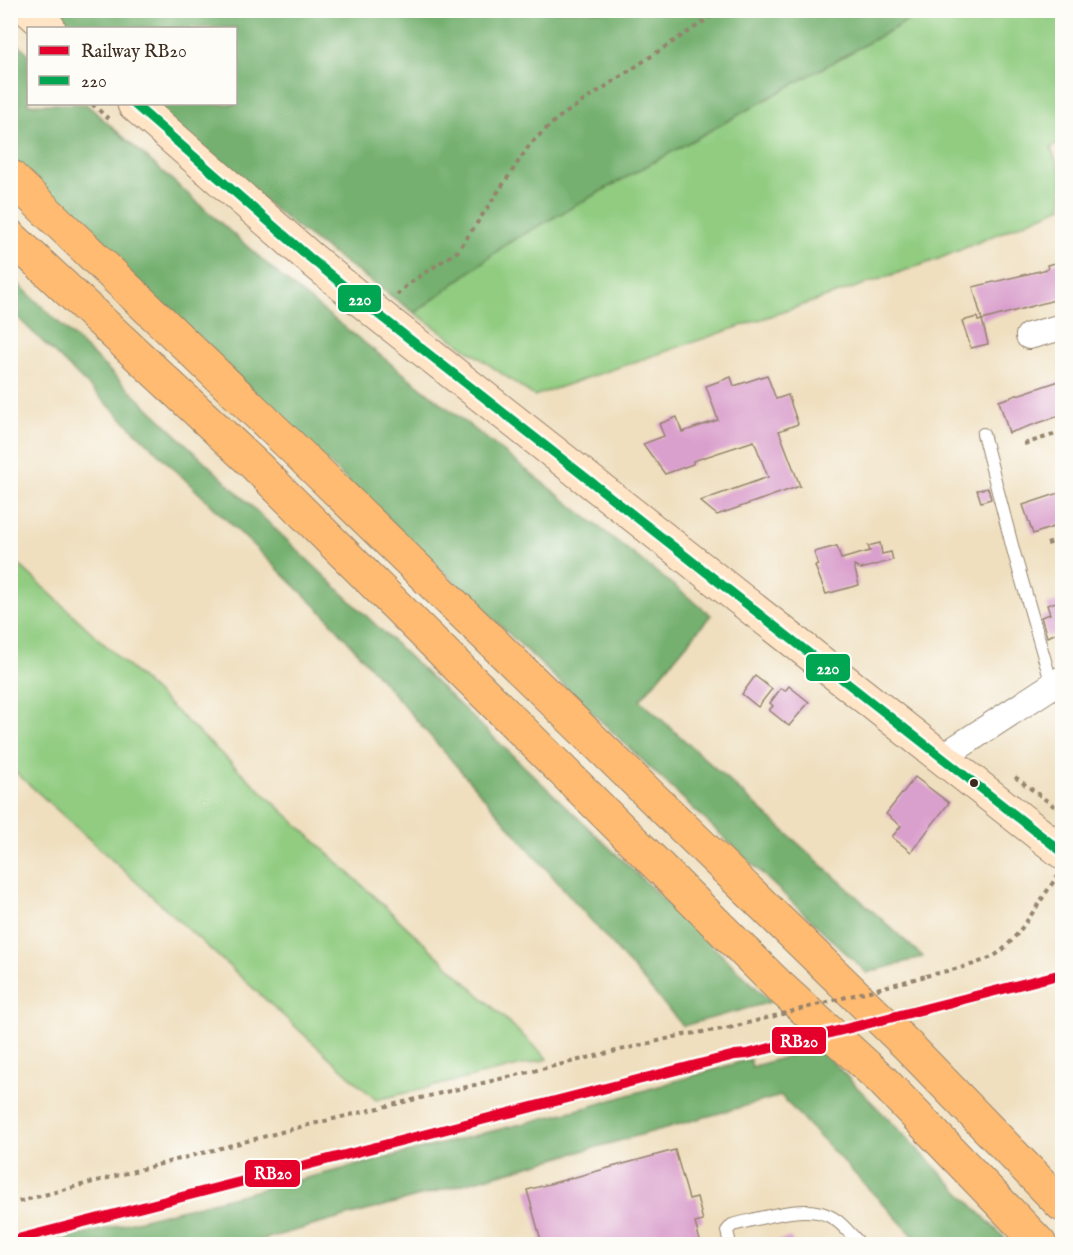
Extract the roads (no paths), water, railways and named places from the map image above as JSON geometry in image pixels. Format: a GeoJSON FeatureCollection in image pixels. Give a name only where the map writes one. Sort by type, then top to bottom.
{"type":"FeatureCollection","features":[{"type":"Feature","properties":{"kind":"highway"},"geometry":{"type":"LineString","coordinates":[[10,176],[298,452],[902,1040],[1062,1205]]}},
{"type":"Feature","properties":{"kind":"highway"},"geometry":{"type":"LineString","coordinates":[[10,236],[265,475],[779,986],[881,1079],[1040,1245]]}},
{"type":"Feature","properties":{"kind":"main road"},"geometry":{"type":"LineString","coordinates":[[28,10],[48,27]]}},
{"type":"Feature","properties":{"kind":"main road"},"geometry":{"type":"LineString","coordinates":[[135,105],[379,315],[600,486],[1062,852]]}},
{"type":"Feature","properties":{"kind":"street"},"geometry":{"type":"LineString","coordinates":[[1029,336],[1062,327]]}},
{"type":"Feature","properties":{"kind":"street"},"geometry":{"type":"LineString","coordinates":[[941,758],[1058,682]]}},
{"type":"Feature","properties":{"kind":"lane"},"geometry":{"type":"LineString","coordinates":[[983,434],[1014,553],[1058,682]]}},
{"type":"Feature","properties":{"kind":"lane"},"geometry":{"type":"LineString","coordinates":[[730,1245],[727,1231],[732,1225],[789,1213],[815,1211],[836,1220],[860,1245]]}},
{"type":"Feature","properties":{"kind":"rail line","name":"RB20"},"geometry":{"type":"LineString","coordinates":[[10,1241],[735,1055],[747,1054],[1062,974]]}}]}
